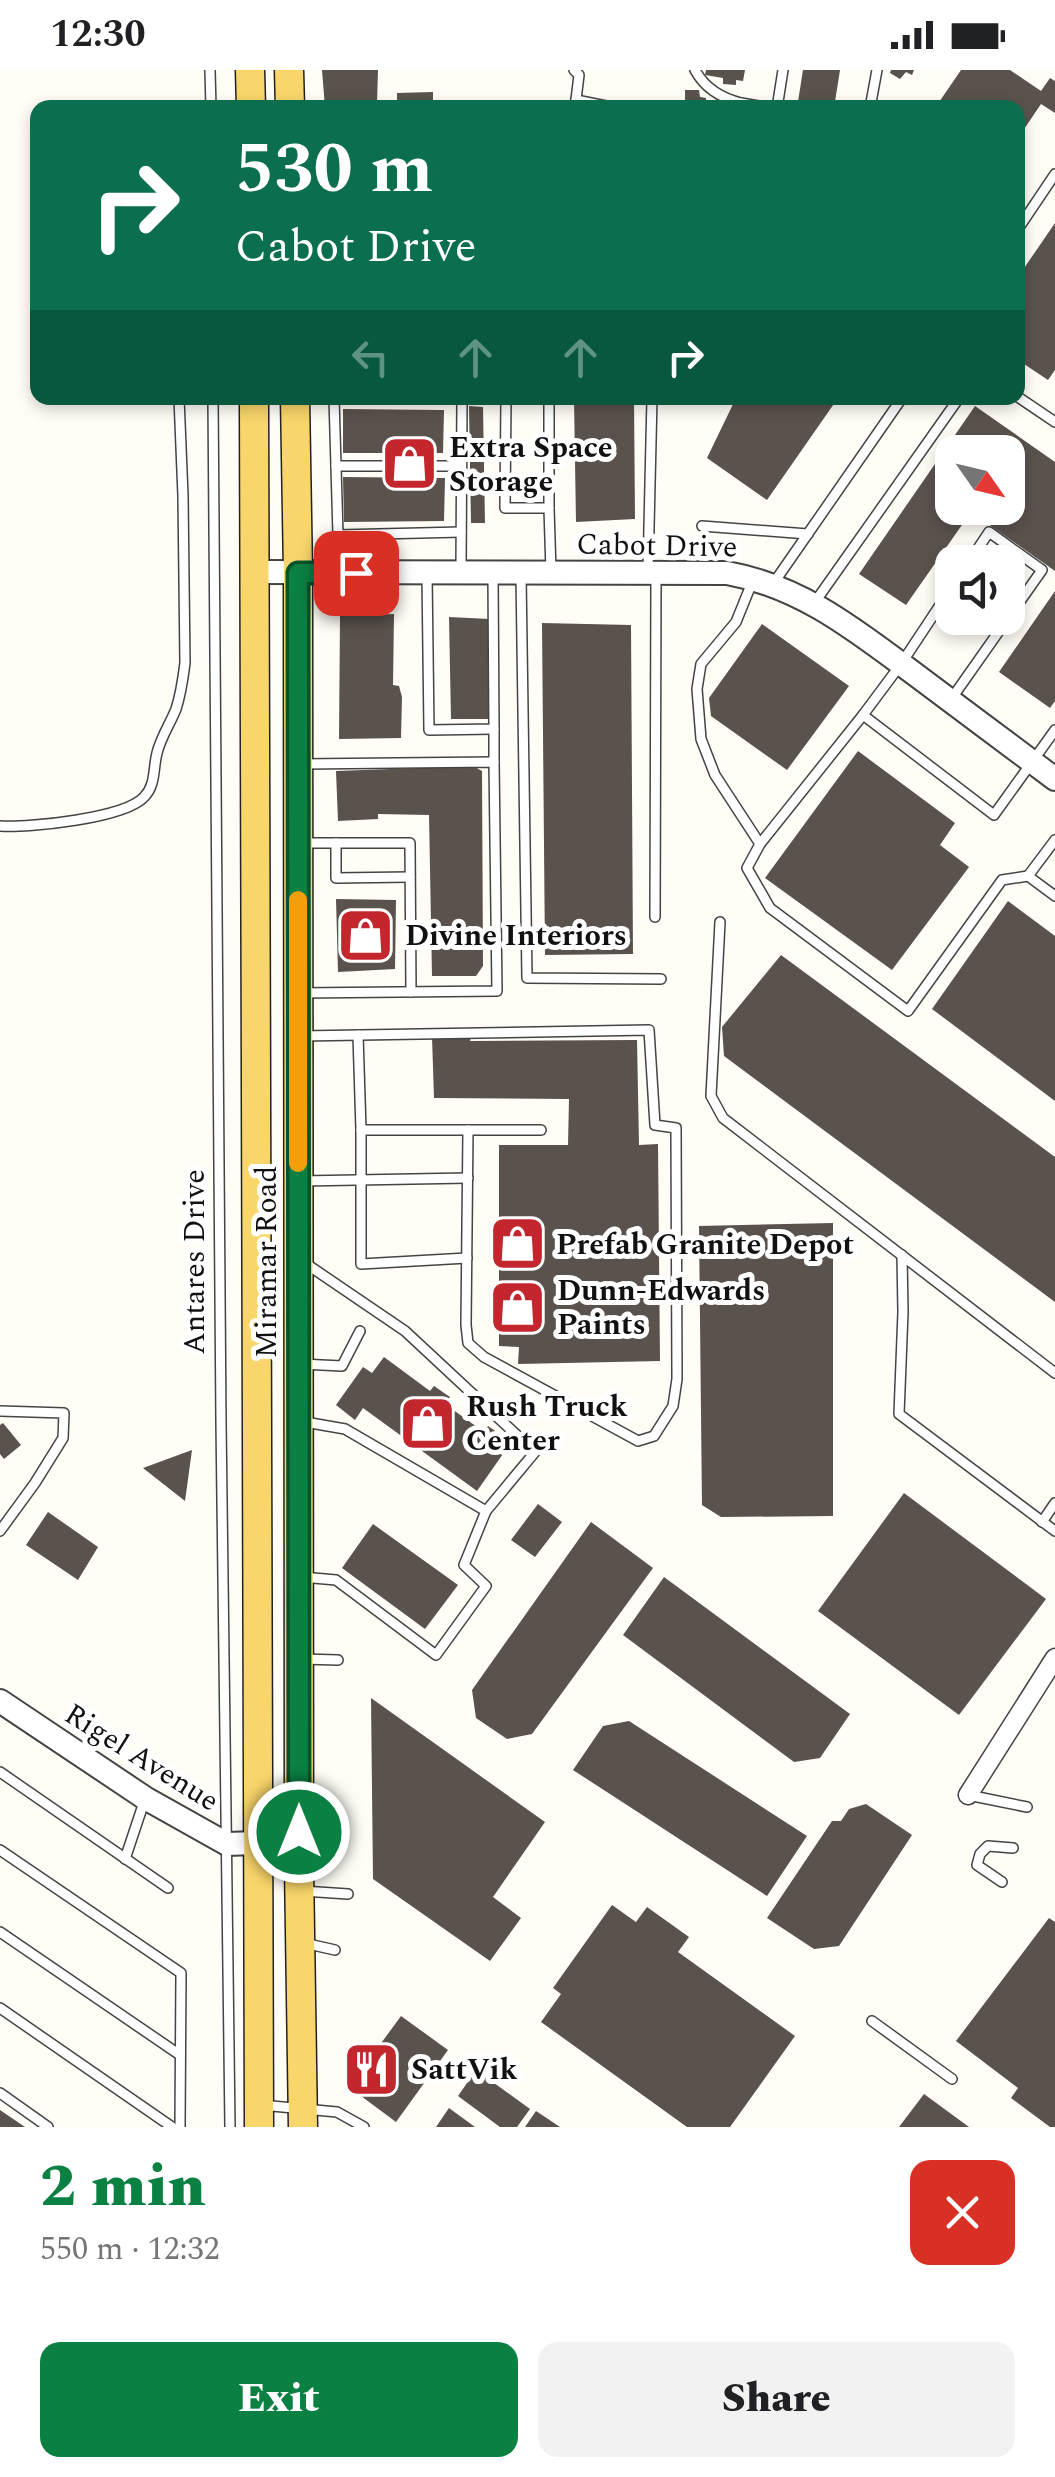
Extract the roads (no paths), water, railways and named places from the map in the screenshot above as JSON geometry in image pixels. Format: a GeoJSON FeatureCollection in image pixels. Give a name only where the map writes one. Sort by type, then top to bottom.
{"type":"FeatureCollection","features":[{"type":"Feature","properties":{"kind":"main road"},"geometry":{"type":"LineString","coordinates":[[250,70],[251,100]]}},
{"type":"Feature","properties":{"kind":"main road"},"geometry":{"type":"LineString","coordinates":[[289,70],[290,100]]}},
{"type":"Feature","properties":{"kind":"main road","name":"Miramar Road"},"geometry":{"type":"LineString","coordinates":[[254,405],[259,2116]]}},
{"type":"Feature","properties":{"kind":"main road","name":"Miramar Road"},"geometry":{"type":"LineString","coordinates":[[294,405],[303,2118]]}},
{"type":"Feature","properties":{"kind":"street","name":"Cabot Drive"},"geometry":{"type":"LineString","coordinates":[[256,572],[728,574],[764,581],[836,616],[1055,779]]}},
{"type":"Feature","properties":{"kind":"street"},"geometry":{"type":"LineString","coordinates":[[968,1795],[1055,1658]]}},
{"type":"Feature","properties":{"kind":"street","name":"Rigel Avenue"},"geometry":{"type":"LineString","coordinates":[[0,1701],[145,1798],[228,1844],[258,1843]]}},
{"type":"Feature","properties":{"kind":"lane"},"geometry":{"type":"LineString","coordinates":[[210,70],[211,100]]}},
{"type":"Feature","properties":{"kind":"lane"},"geometry":{"type":"LineString","coordinates":[[574,70],[579,75],[576,100]]}},
{"type":"Feature","properties":{"kind":"lane"},"geometry":{"type":"LineString","coordinates":[[694,70],[705,85],[728,100]]}},
{"type":"Feature","properties":{"kind":"lane"},"geometry":{"type":"LineString","coordinates":[[776,100],[783,70]]}},
{"type":"Feature","properties":{"kind":"lane"},"geometry":{"type":"LineString","coordinates":[[871,100],[877,70]]}},
{"type":"Feature","properties":{"kind":"lane"},"geometry":{"type":"LineString","coordinates":[[1025,219],[1055,174]]}},
{"type":"Feature","properties":{"kind":"lane"},"geometry":{"type":"LineString","coordinates":[[1025,402],[1055,422]]}},
{"type":"Feature","properties":{"kind":"lane"},"geometry":{"type":"LineString","coordinates":[[0,826],[42,826],[126,809],[150,790],[156,754],[175,712],[185,663],[179,405]]}},
{"type":"Feature","properties":{"kind":"lane","name":"Antares Drive"},"geometry":{"type":"LineString","coordinates":[[213,405],[220,1422],[230,2127]]}},
{"type":"Feature","properties":{"kind":"lane"},"geometry":{"type":"LineString","coordinates":[[334,405],[338,535],[461,532]]}},
{"type":"Feature","properties":{"kind":"lane"},"geometry":{"type":"LineString","coordinates":[[461,573],[462,405]]}},
{"type":"Feature","properties":{"kind":"lane"},"geometry":{"type":"LineString","coordinates":[[506,405],[506,508],[548,508]]}},
{"type":"Feature","properties":{"kind":"lane"},"geometry":{"type":"LineString","coordinates":[[549,405],[551,573]]}},
{"type":"Feature","properties":{"kind":"lane"},"geometry":{"type":"LineString","coordinates":[[652,405],[655,918]]}},
{"type":"Feature","properties":{"kind":"lane"},"geometry":{"type":"LineString","coordinates":[[760,844],[714,775],[702,739],[697,690],[701,664],[764,581],[808,534],[897,405]]}},
{"type":"Feature","properties":{"kind":"lane"},"geometry":{"type":"LineString","coordinates":[[813,604],[954,405]]}},
{"type":"Feature","properties":{"kind":"lane"},"geometry":{"type":"LineString","coordinates":[[336,466],[461,466]]}},
{"type":"Feature","properties":{"kind":"lane"},"geometry":{"type":"LineString","coordinates":[[702,526],[808,534]]}},
{"type":"Feature","properties":{"kind":"lane"},"geometry":{"type":"LineString","coordinates":[[981,545],[990,532],[1008,545]]}},
{"type":"Feature","properties":{"kind":"lane"},"geometry":{"type":"LineString","coordinates":[[1025,558],[1042,570],[1025,594]]}},
{"type":"Feature","properties":{"kind":"lane"},"geometry":{"type":"LineString","coordinates":[[427,573],[428,730],[494,729]]}},
{"type":"Feature","properties":{"kind":"lane"},"geometry":{"type":"LineString","coordinates":[[298,994],[497,991],[493,573]]}},
{"type":"Feature","properties":{"kind":"lane"},"geometry":{"type":"LineString","coordinates":[[521,573],[526,978],[662,979]]}},
{"type":"Feature","properties":{"kind":"lane"},"geometry":{"type":"LineString","coordinates":[[935,613],[863,715],[760,844],[747,868],[770,908],[908,1010],[1002,880],[1028,876],[1051,854],[1055,840]]}},
{"type":"Feature","properties":{"kind":"lane"},"geometry":{"type":"LineString","coordinates":[[950,701],[996,635]]}},
{"type":"Feature","properties":{"kind":"lane"},"geometry":{"type":"LineString","coordinates":[[863,715],[994,815],[1055,730]]}},
{"type":"Feature","properties":{"kind":"lane"},"geometry":{"type":"LineString","coordinates":[[298,764],[494,762]]}},
{"type":"Feature","properties":{"kind":"lane"},"geometry":{"type":"LineString","coordinates":[[336,843],[336,878],[410,877]]}},
{"type":"Feature","properties":{"kind":"lane"},"geometry":{"type":"LineString","coordinates":[[298,844],[410,843],[410,992]]}},
{"type":"Feature","properties":{"kind":"lane"},"geometry":{"type":"LineString","coordinates":[[1028,876],[1055,896]]}},
{"type":"Feature","properties":{"kind":"lane"},"geometry":{"type":"LineString","coordinates":[[720,922],[711,1096],[723,1118],[1055,1373]]}},
{"type":"Feature","properties":{"kind":"lane"},"geometry":{"type":"LineString","coordinates":[[298,1036],[649,1030],[655,1125],[676,1128],[677,1379],[673,1406],[654,1436],[638,1441],[484,1357],[468,1343],[468,1130]]}},
{"type":"Feature","properties":{"kind":"lane"},"geometry":{"type":"LineString","coordinates":[[358,1035],[361,1264],[467,1258]]}},
{"type":"Feature","properties":{"kind":"lane"},"geometry":{"type":"LineString","coordinates":[[361,1130],[541,1130]]}},
{"type":"Feature","properties":{"kind":"lane"},"geometry":{"type":"LineString","coordinates":[[298,1181],[468,1178]]}},
{"type":"Feature","properties":{"kind":"lane"},"geometry":{"type":"LineString","coordinates":[[902,1256],[899,1414],[1055,1530]]}},
{"type":"Feature","properties":{"kind":"lane"},"geometry":{"type":"LineString","coordinates":[[298,1258],[405,1331],[535,1452],[486,1512],[464,1565],[486,1586],[436,1655],[336,1580],[299,1576]]}},
{"type":"Feature","properties":{"kind":"lane"},"geometry":{"type":"LineString","coordinates":[[299,1364],[342,1366],[360,1331]]}},
{"type":"Feature","properties":{"kind":"lane"},"geometry":{"type":"LineString","coordinates":[[0,1411],[64,1412],[65,1426],[54,1453],[0,1531]]}},
{"type":"Feature","properties":{"kind":"lane"},"geometry":{"type":"LineString","coordinates":[[299,1420],[345,1429],[486,1512]]}},
{"type":"Feature","properties":{"kind":"lane"},"geometry":{"type":"LineString","coordinates":[[1042,1522],[1055,1503]]}},
{"type":"Feature","properties":{"kind":"lane"},"geometry":{"type":"LineString","coordinates":[[299,1659],[338,1660]]}},
{"type":"Feature","properties":{"kind":"lane"},"geometry":{"type":"LineString","coordinates":[[0,1772],[168,1888]]}},
{"type":"Feature","properties":{"kind":"lane"},"geometry":{"type":"LineString","coordinates":[[968,1795],[1027,1806]]}},
{"type":"Feature","properties":{"kind":"lane"},"geometry":{"type":"LineString","coordinates":[[125,1858],[145,1798]]}},
{"type":"Feature","properties":{"kind":"lane"},"geometry":{"type":"LineString","coordinates":[[1002,1882],[977,1866],[980,1854],[988,1846],[1013,1848]]}},
{"type":"Feature","properties":{"kind":"lane"},"geometry":{"type":"LineString","coordinates":[[0,1850],[181,1973],[176,2127]]}},
{"type":"Feature","properties":{"kind":"lane"},"geometry":{"type":"LineString","coordinates":[[300,1891],[348,1894]]}},
{"type":"Feature","properties":{"kind":"lane"},"geometry":{"type":"LineString","coordinates":[[0,1932],[180,2054]]}},
{"type":"Feature","properties":{"kind":"lane"},"geometry":{"type":"LineString","coordinates":[[301,1943],[335,1950]]}},
{"type":"Feature","properties":{"kind":"lane"},"geometry":{"type":"LineString","coordinates":[[0,2008],[176,2127]]}},
{"type":"Feature","properties":{"kind":"lane"},"geometry":{"type":"LineString","coordinates":[[872,2022],[952,2079]]}},
{"type":"Feature","properties":{"kind":"lane"},"geometry":{"type":"LineString","coordinates":[[0,2093],[48,2127]]}},
{"type":"Feature","properties":{"kind":"lane"},"geometry":{"type":"LineString","coordinates":[[259,2116],[303,2118],[337,2112],[364,2127]]}},
{"type":"Feature","properties":{"kind":"place","name":"Extra Space Storage"},"geometry":{"type":"Point","coordinates":[410,464]}},
{"type":"Feature","properties":{"kind":"place","name":"Divine Interiors"},"geometry":{"type":"Point","coordinates":[366,935]}},
{"type":"Feature","properties":{"kind":"place","name":"Prefab Granite Depot"},"geometry":{"type":"Point","coordinates":[517,1244]}},
{"type":"Feature","properties":{"kind":"place","name":"Dunn-Edwards Paints"},"geometry":{"type":"Point","coordinates":[518,1307]}},
{"type":"Feature","properties":{"kind":"place","name":"Rush Truck Center"},"geometry":{"type":"Point","coordinates":[427,1423]}},
{"type":"Feature","properties":{"kind":"place","name":"SattVik"},"geometry":{"type":"Point","coordinates":[372,2069]}}]}
